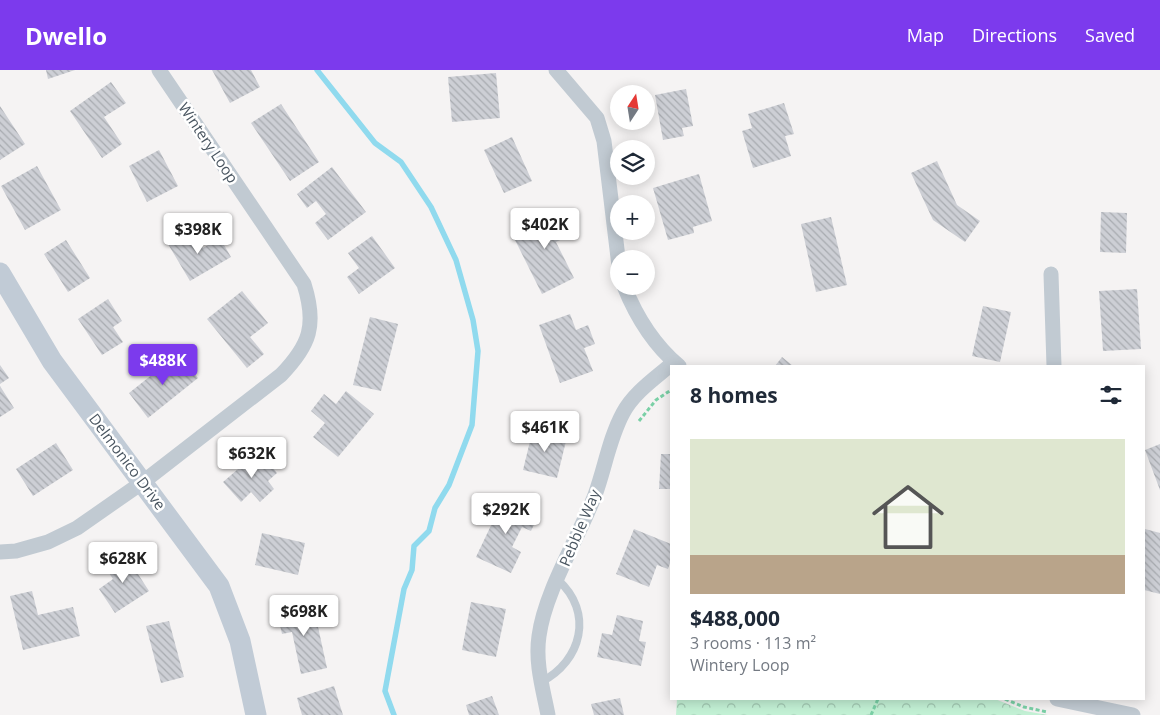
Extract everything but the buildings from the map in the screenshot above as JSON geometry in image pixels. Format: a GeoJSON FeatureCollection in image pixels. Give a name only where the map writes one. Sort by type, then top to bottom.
{"type":"FeatureCollection","features":[{"type":"Feature","properties":{"kind":"street","name":"Wintery Loop"},"geometry":{"type":"LineString","coordinates":[[0,552],[16,552],[48,542],[77,528],[142,482],[281,376],[299,356],[309,332],[311,306],[304,284],[159,70]]}},
{"type":"Feature","properties":{"kind":"street"},"geometry":{"type":"LineString","coordinates":[[556,70],[596,118],[604,141],[617,250]]}},
{"type":"Feature","properties":{"kind":"street","name":"Delmonico Drive"},"geometry":{"type":"LineString","coordinates":[[0,273],[52,362],[219,586],[240,642],[256,715]]}},
{"type":"Feature","properties":{"kind":"street"},"geometry":{"type":"LineString","coordinates":[[1051,274],[1054,365]]}},
{"type":"Feature","properties":{"kind":"street"},"geometry":{"type":"LineString","coordinates":[[628,295],[633,309],[645,327],[677,364]]}},
{"type":"Feature","properties":{"kind":"street","name":"Pebble Way"},"geometry":{"type":"LineString","coordinates":[[548,715],[538,658],[539,636],[544,611],[596,494],[613,437],[624,411],[642,390],[670,369]]}},
{"type":"Feature","properties":{"kind":"street"},"geometry":{"type":"LineString","coordinates":[[1062,700],[1133,715]]}},
{"type":"Feature","properties":{"kind":"lane"},"geometry":{"type":"LineString","coordinates":[[541,682],[555,675],[566,666],[579,637],[580,620],[576,604],[570,591],[558,580]]}},
{"type":"Feature","properties":{"kind":"path"},"geometry":{"type":"LineString","coordinates":[[636,428],[656,400],[670,391]]}},
{"type":"Feature","properties":{"kind":"path"},"geometry":{"type":"LineString","coordinates":[[871,715],[878,700]]}},
{"type":"Feature","properties":{"kind":"path"},"geometry":{"type":"LineString","coordinates":[[1006,700],[1024,707],[1051,713]]}},
{"type":"Feature","properties":{"kind":"green space"},"geometry":{"type":"Polygon","coordinates":[[[677,700],[998,700],[1025,711],[1048,715],[676,715],[677,700]]]}},
{"type":"Feature","properties":{"kind":"waterway"},"geometry":{"type":"LineString","coordinates":[[317,70],[375,143],[401,162],[431,207],[456,260],[473,320],[478,351],[472,425],[449,485],[435,508],[429,531],[414,546],[412,570],[404,589],[385,691],[394,715]]}}]}
